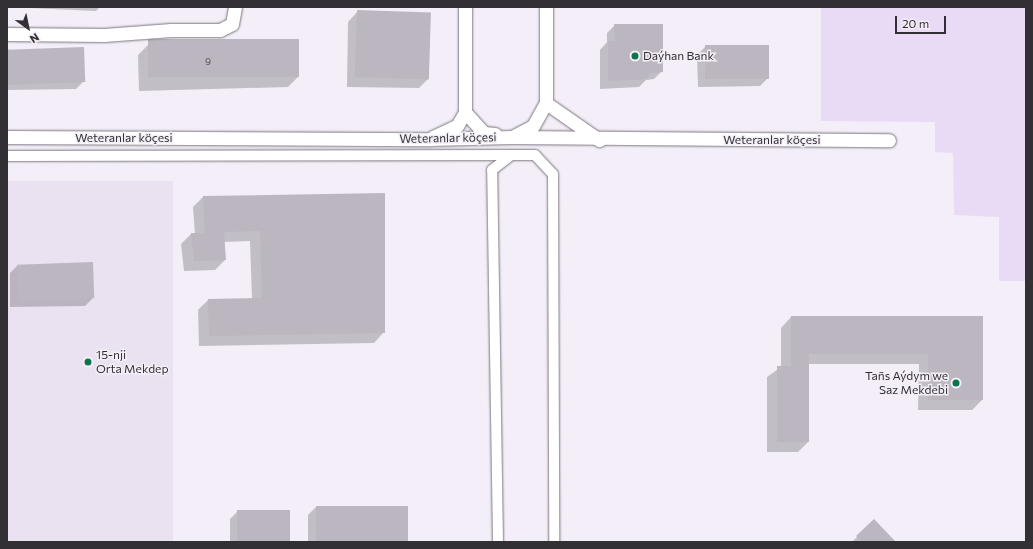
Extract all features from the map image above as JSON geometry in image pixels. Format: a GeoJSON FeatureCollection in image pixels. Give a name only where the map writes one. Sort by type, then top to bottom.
{"type":"FeatureCollection","features":[{"type":"Feature","properties":{"kind":"street"},"geometry":{"type":"LineString","coordinates":[[7,34],[104,35],[186,29],[220,30],[232,24],[235,7]]}},
{"type":"Feature","properties":{"kind":"street"},"geometry":{"type":"LineString","coordinates":[[430,139],[457,126],[465,112],[465,7]]}},
{"type":"Feature","properties":{"kind":"street"},"geometry":{"type":"LineString","coordinates":[[465,112],[484,133],[512,137],[533,126],[546,103],[546,7]]}},
{"type":"Feature","properties":{"kind":"street"},"geometry":{"type":"LineString","coordinates":[[546,103],[599,140]]}},
{"type":"Feature","properties":{"kind":"street","name":"Weteranlar köçesi"},"geometry":{"type":"LineString","coordinates":[[7,137],[430,139],[512,137],[599,140],[889,140]]}},
{"type":"Feature","properties":{"kind":"street"},"geometry":{"type":"LineString","coordinates":[[498,542],[492,170],[511,155]]}},
{"type":"Feature","properties":{"kind":"street"},"geometry":{"type":"LineString","coordinates":[[7,156],[535,155],[553,174],[554,542]]}},
{"type":"Feature","properties":{"kind":"shaded area"},"geometry":{"type":"Polygon","coordinates":[[[821,7],[1026,7],[1026,281],[999,281],[999,217],[954,215],[953,153],[935,152],[935,122],[821,121],[821,7]]]}},
{"type":"Feature","properties":{"kind":"shaded area","name":"15-nji Orta Mekdep"},"geometry":{"type":"Polygon","coordinates":[[[7,181],[173,181],[173,542],[7,542],[7,181]]]}},
{"type":"Feature","properties":{"kind":"building"},"geometry":{"type":"Polygon","coordinates":[[[357,10],[431,13],[429,80],[355,77],[357,10]]]}},
{"type":"Feature","properties":{"kind":"building","name":"Daýhan Bank"},"geometry":{"type":"Polygon","coordinates":[[[614,24],[663,24],[663,72],[649,73],[648,79],[608,81],[608,41],[615,41],[614,24]]]}},
{"type":"Feature","properties":{"kind":"building"},"geometry":{"type":"Polygon","coordinates":[[[148,39],[299,39],[299,77],[148,77],[148,39]]]}},
{"type":"Feature","properties":{"kind":"building"},"geometry":{"type":"Polygon","coordinates":[[[705,45],[769,45],[769,79],[705,79],[705,45]]]}},
{"type":"Feature","properties":{"kind":"building"},"geometry":{"type":"Polygon","coordinates":[[[84,47],[85,82],[8,85],[7,50],[84,47]]]}},
{"type":"Feature","properties":{"kind":"building"},"geometry":{"type":"Polygon","coordinates":[[[385,193],[385,333],[209,336],[208,299],[262,298],[260,231],[224,232],[226,260],[194,261],[191,233],[205,233],[203,196],[385,193]]]}},
{"type":"Feature","properties":{"kind":"building"},"geometry":{"type":"Polygon","coordinates":[[[93,262],[94,298],[18,301],[17,265],[93,262]]]}},
{"type":"Feature","properties":{"kind":"building","name":"Tañs Aýdym we Saz Mekdebi"},"geometry":{"type":"Polygon","coordinates":[[[791,316],[983,316],[983,400],[928,400],[928,354],[809,354],[809,442],[777,442],[777,366],[791,366],[791,316]]]}},
{"type":"Feature","properties":{"kind":"building"},"geometry":{"type":"Polygon","coordinates":[[[316,506],[408,506],[408,542],[316,542],[316,506]]]}},
{"type":"Feature","properties":{"kind":"building"},"geometry":{"type":"Polygon","coordinates":[[[237,510],[290,510],[290,542],[237,542],[237,510]]]}},
{"type":"Feature","properties":{"kind":"building"},"geometry":{"type":"Polygon","coordinates":[[[874,519],[896,542],[862,542],[856,536],[874,519]]]}},
{"type":"Feature","properties":{"kind":"place","name":"Daýhan Bank"},"geometry":{"type":"Point","coordinates":[635,56]}},
{"type":"Feature","properties":{"kind":"place","name":"15-nji Orta Mekdep"},"geometry":{"type":"Point","coordinates":[88,362]}},
{"type":"Feature","properties":{"kind":"place","name":"Tañs Aýdym we Saz Mekdebi"},"geometry":{"type":"Point","coordinates":[956,383]}}]}
